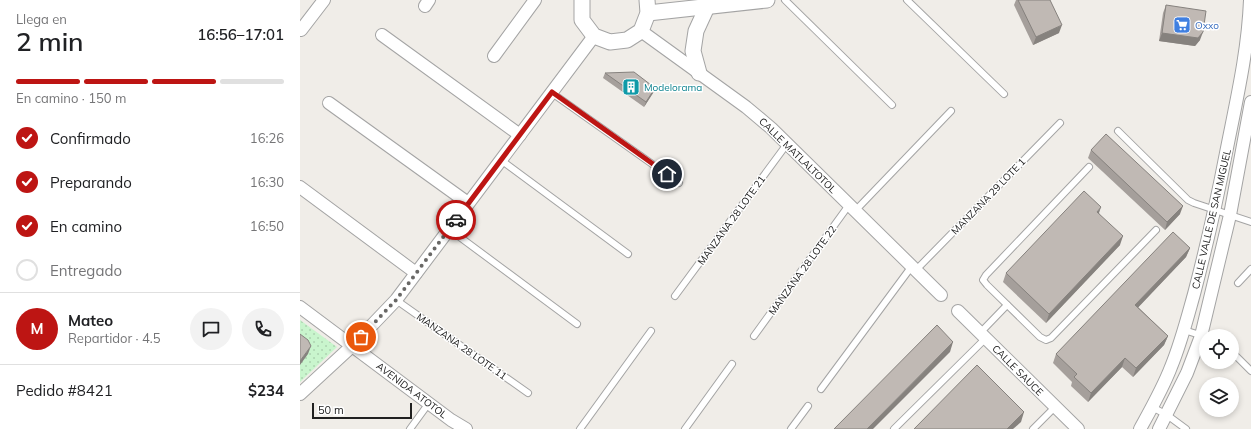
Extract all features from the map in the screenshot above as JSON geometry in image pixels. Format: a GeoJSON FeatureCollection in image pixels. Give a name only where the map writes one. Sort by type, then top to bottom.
{"type":"FeatureCollection","features":[{"type":"Feature","properties":{"kind":"street"},"geometry":{"type":"LineString","coordinates":[[301,30],[324,0]]}},
{"type":"Feature","properties":{"kind":"street"},"geometry":{"type":"LineString","coordinates":[[494,56],[535,0]]}},
{"type":"Feature","properties":{"kind":"street"},"geometry":{"type":"LineString","coordinates":[[582,0],[582,20],[594,36],[610,42],[627,40],[641,31],[648,7],[707,7],[767,0]]}},
{"type":"Feature","properties":{"kind":"street","name":"CALLE VALLE DE SAN MIGUEL"},"geometry":{"type":"LineString","coordinates":[[1140,429],[1171,368],[1184,330],[1215,210],[1247,71],[1250,0]]}},
{"type":"Feature","properties":{"kind":"street"},"geometry":{"type":"LineString","coordinates":[[699,73],[693,51],[696,31],[707,7]]}},
{"type":"Feature","properties":{"kind":"street","name":"CALLE MATLALTOTOL"},"geometry":{"type":"LineString","coordinates":[[641,31],[759,117],[941,295]]}},
{"type":"Feature","properties":{"kind":"street"},"geometry":{"type":"LineString","coordinates":[[382,35],[520,135]]}},
{"type":"Feature","properties":{"kind":"street"},"geometry":{"type":"LineString","coordinates":[[300,394],[352,346],[396,300],[594,36]]}},
{"type":"Feature","properties":{"kind":"street","name":"CALLE VALLE DE SAN MIGUEL"},"geometry":{"type":"LineString","coordinates":[[1206,329],[1230,215],[1251,102]]}},
{"type":"Feature","properties":{"kind":"street"},"geometry":{"type":"LineString","coordinates":[[329,103],[468,204]]}},
{"type":"Feature","properties":{"kind":"street"},"geometry":{"type":"LineString","coordinates":[[300,187],[416,273]]}},
{"type":"Feature","properties":{"kind":"street","name":"AVENIDA ATOTOL"},"geometry":{"type":"LineString","coordinates":[[300,308],[466,429]]}},
{"type":"Feature","properties":{"kind":"street","name":"CALLE SAUCE"},"geometry":{"type":"LineString","coordinates":[[958,311],[1078,429]]}},
{"type":"Feature","properties":{"kind":"street","name":"CALLE VALLE DE SAN MIGUEL"},"geometry":{"type":"LineString","coordinates":[[1159,429],[1199,348]]}},
{"type":"Feature","properties":{"kind":"lane"},"geometry":{"type":"LineString","coordinates":[[785,0],[892,105]]}},
{"type":"Feature","properties":{"kind":"lane"},"geometry":{"type":"LineString","coordinates":[[907,0],[1004,94]]}},
{"type":"Feature","properties":{"kind":"lane"},"geometry":{"type":"LineString","coordinates":[[552,92],[679,183]]}},
{"type":"Feature","properties":{"kind":"lane","name":"MANZANA 28 LOTE 22"},"geometry":{"type":"LineString","coordinates":[[754,336],[852,208],[951,111]]}},
{"type":"Feature","properties":{"kind":"lane","name":"MANZANA 29 LOTE 1"},"geometry":{"type":"LineString","coordinates":[[821,390],[914,268],[1060,123]]}},
{"type":"Feature","properties":{"kind":"lane"},"geometry":{"type":"LineString","coordinates":[[1118,131],[1188,200],[1194,204],[1251,222]]}},
{"type":"Feature","properties":{"kind":"lane","name":"MANZANA 28 LOTE 21"},"geometry":{"type":"LineString","coordinates":[[675,296],[788,144]]}},
{"type":"Feature","properties":{"kind":"lane"},"geometry":{"type":"LineString","coordinates":[[501,160],[628,254]]}},
{"type":"Feature","properties":{"kind":"lane"},"geometry":{"type":"LineString","coordinates":[[1089,168],[986,275],[983,280],[1040,337],[1049,340],[1156,230]]}},
{"type":"Feature","properties":{"kind":"lane"},"geometry":{"type":"LineString","coordinates":[[449,229],[578,324]]}},
{"type":"Feature","properties":{"kind":"lane"},"geometry":{"type":"LineString","coordinates":[[1238,283],[1251,269]]}},
{"type":"Feature","properties":{"kind":"lane","name":"MANZANA 28 LOTE 11"},"geometry":{"type":"LineString","coordinates":[[396,300],[528,393]]}},
{"type":"Feature","properties":{"kind":"lane"},"geometry":{"type":"LineString","coordinates":[[894,429],[983,336],[1007,305]]}},
{"type":"Feature","properties":{"kind":"lane"},"geometry":{"type":"LineString","coordinates":[[1184,330],[1199,335]]}},
{"type":"Feature","properties":{"kind":"lane"},"geometry":{"type":"LineString","coordinates":[[580,429],[651,331]]}},
{"type":"Feature","properties":{"kind":"lane"},"geometry":{"type":"LineString","coordinates":[[1239,359],[1251,370]]}},
{"type":"Feature","properties":{"kind":"lane"},"geometry":{"type":"LineString","coordinates":[[685,429],[732,364]]}},
{"type":"Feature","properties":{"kind":"lane"},"geometry":{"type":"LineString","coordinates":[[410,429],[429,403]]}},
{"type":"Feature","properties":{"kind":"lane"},"geometry":{"type":"LineString","coordinates":[[791,429],[808,406]]}},
{"type":"Feature","properties":{"kind":"lane"},"geometry":{"type":"LineString","coordinates":[[1033,429],[1055,407]]}},
{"type":"Feature","properties":{"kind":"lane"},"geometry":{"type":"LineString","coordinates":[[1152,407],[1167,415],[1186,429]]}},
{"type":"Feature","properties":{"kind":"green space"},"geometry":{"type":"Polygon","coordinates":[[[300,320],[337,347],[300,382],[300,320]]]}},
{"type":"Feature","properties":{"kind":"building"},"geometry":{"type":"Polygon","coordinates":[[[1018,0],[1050,0],[1062,25],[1036,37],[1018,0]]]}},
{"type":"Feature","properties":{"kind":"building"},"geometry":{"type":"Polygon","coordinates":[[[1166,5],[1206,11],[1203,32],[1198,38],[1162,33],[1166,5]]]}},
{"type":"Feature","properties":{"kind":"building"},"geometry":{"type":"Polygon","coordinates":[[[634,72],[655,88],[646,102],[605,73],[634,72]]]}},
{"type":"Feature","properties":{"kind":"building"},"geometry":{"type":"Polygon","coordinates":[[[1106,134],[1183,206],[1167,222],[1091,150],[1106,134]]]}},
{"type":"Feature","properties":{"kind":"building"},"geometry":{"type":"Polygon","coordinates":[[[1084,191],[1101,207],[1097,212],[1123,236],[1049,314],[1006,273],[1084,191]]]}},
{"type":"Feature","properties":{"kind":"building"},"geometry":{"type":"Polygon","coordinates":[[[1173,232],[1190,248],[1135,305],[1168,336],[1136,368],[1125,358],[1091,393],[1074,377],[1077,374],[1056,354],[1173,232]]]}},
{"type":"Feature","properties":{"kind":"building"},"geometry":{"type":"Polygon","coordinates":[[[937,325],[953,342],[867,429],[834,429],[937,325]]]}},
{"type":"Feature","properties":{"kind":"building"},"geometry":{"type":"Polygon","coordinates":[[[300,334],[308,340],[311,346],[300,361],[300,334]]]}},
{"type":"Feature","properties":{"kind":"building"},"geometry":{"type":"Polygon","coordinates":[[[977,365],[1024,412],[1007,429],[914,429],[977,365]]]}},
{"type":"Feature","properties":{"kind":"way so far"},"geometry":{"type":"LineString","coordinates":[[361,337],[396,300],[456,220]]}},
{"type":"Feature","properties":{"kind":"place","name":"Oxxo"},"geometry":{"type":"Point","coordinates":[1182,25]}},
{"type":"Feature","properties":{"kind":"place","name":"Modelorama"},"geometry":{"type":"Point","coordinates":[631,87]}},
{"type":"Feature","properties":{"kind":"route"},"geometry":{"type":"LineString","coordinates":[[456,220],[552,92],[667,174]]}}]}
